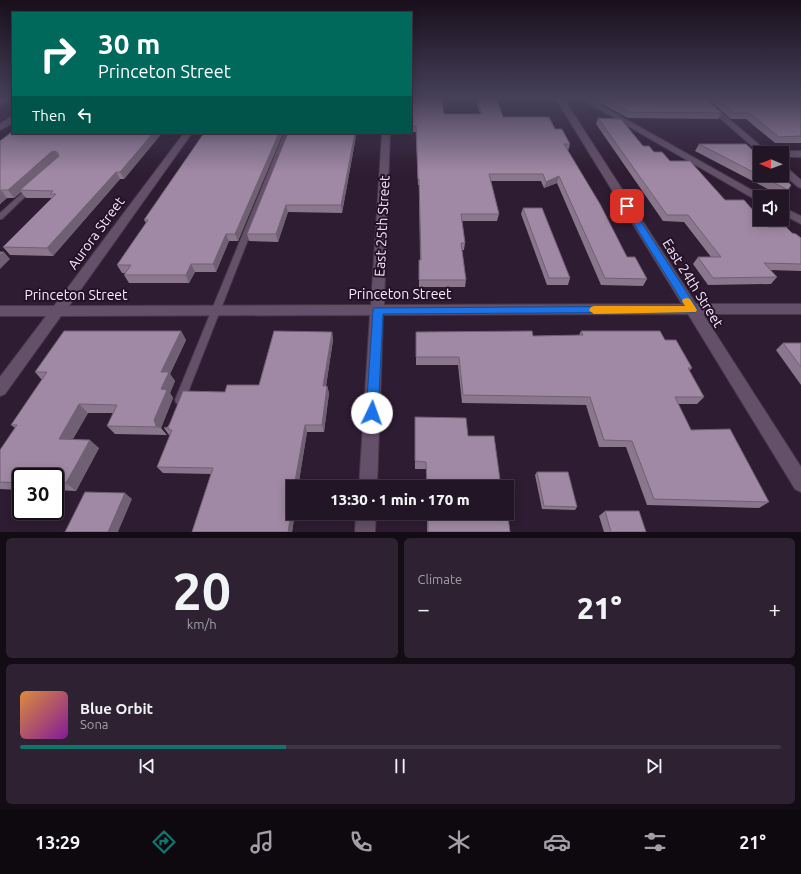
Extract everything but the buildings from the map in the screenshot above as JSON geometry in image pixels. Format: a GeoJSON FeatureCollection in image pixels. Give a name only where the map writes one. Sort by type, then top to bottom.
{"type":"FeatureCollection","features":[{"type":"Feature","properties":{"kind":"street","name":"East 24th Street"},"geometry":{"type":"LineString","coordinates":[[576,124],[801,483]]}},
{"type":"Feature","properties":{"kind":"street"},"geometry":{"type":"LineString","coordinates":[[629,124],[753,194]]}},
{"type":"Feature","properties":{"kind":"street"},"geometry":{"type":"LineString","coordinates":[[731,124],[757,146]]}},
{"type":"Feature","properties":{"kind":"street","name":"Aurora Street"},"geometry":{"type":"LineString","coordinates":[[0,389],[187,134]]}},
{"type":"Feature","properties":{"kind":"street","name":"East 25th Street"},"geometry":{"type":"LineString","coordinates":[[368,480],[386,134]]}},
{"type":"Feature","properties":{"kind":"street"},"geometry":{"type":"LineString","coordinates":[[789,154],[801,154]]}},
{"type":"Feature","properties":{"kind":"street"},"geometry":{"type":"LineString","coordinates":[[789,174],[801,185]]}},
{"type":"Feature","properties":{"kind":"street"},"geometry":{"type":"LineString","coordinates":[[789,214],[801,221]]}},
{"type":"Feature","properties":{"kind":"street","name":"Princeton Street"},"geometry":{"type":"LineString","coordinates":[[0,311],[801,309]]}},
{"type":"Feature","properties":{"kind":"street"},"geometry":{"type":"LineString","coordinates":[[365,532],[366,520]]}},
{"type":"Feature","properties":{"kind":"lane"},"geometry":{"type":"LineString","coordinates":[[177,407],[287,134]]}},
{"type":"Feature","properties":{"kind":"lane"},"geometry":{"type":"LineString","coordinates":[[0,217],[37,182]]}},
{"type":"Feature","properties":{"kind":"slow traffic"},"geometry":{"type":"LineString","coordinates":[[594,310],[692,310],[687,301]]}},
{"type":"Feature","properties":{"kind":"route"},"geometry":{"type":"LineString","coordinates":[[372,413],[378,310],[692,310],[627,206]]}}]}
